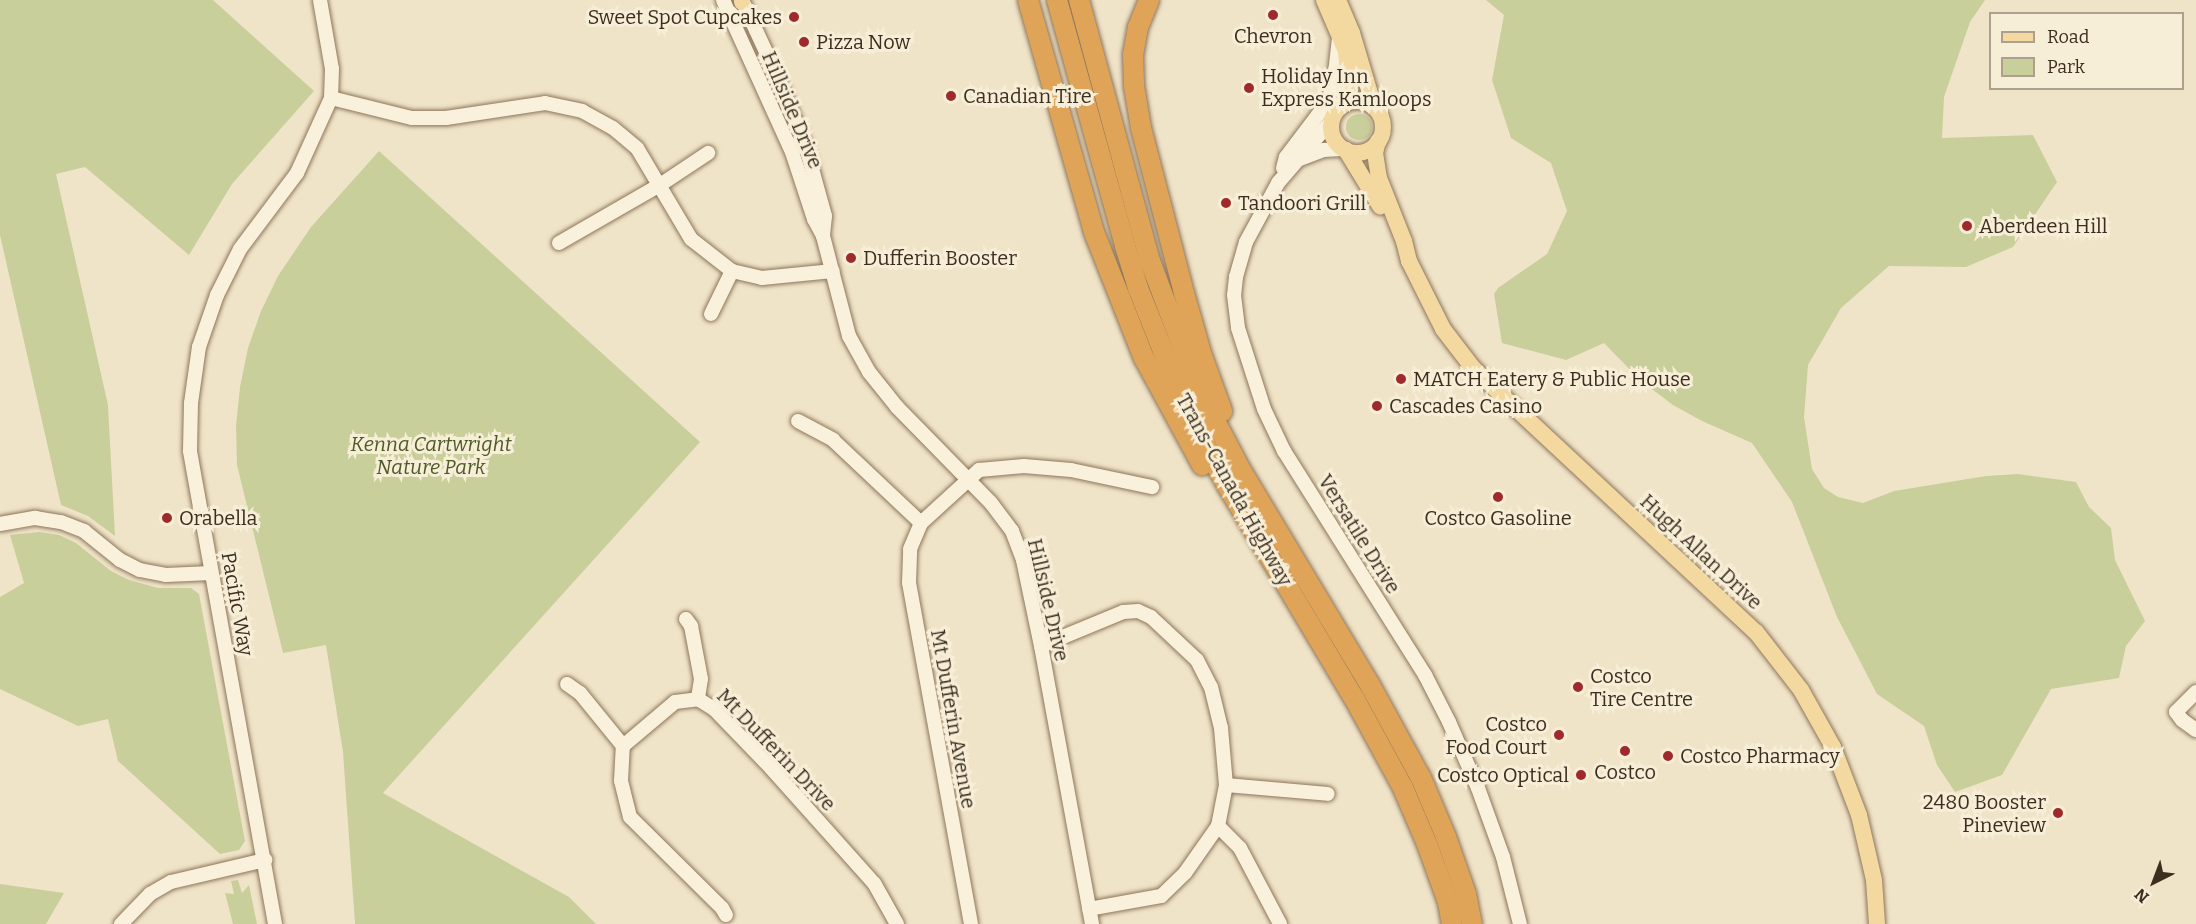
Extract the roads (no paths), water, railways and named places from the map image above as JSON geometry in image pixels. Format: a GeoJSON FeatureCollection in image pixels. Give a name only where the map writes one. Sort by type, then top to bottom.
{"type":"FeatureCollection","features":[{"type":"Feature","properties":{"kind":"highway"},"geometry":{"type":"LineString","coordinates":[[1028,0],[1094,232],[1128,321],[1195,455],[1224,502],[1274,565]]}},
{"type":"Feature","properties":{"kind":"highway","name":"Trans-Canada Highway"},"geometry":{"type":"LineString","coordinates":[[1079,0],[1143,236],[1164,302],[1199,390],[1264,510],[1370,685],[1420,778],[1446,837],[1466,894],[1472,924]]}},
{"type":"Feature","properties":{"kind":"highway"},"geometry":{"type":"LineString","coordinates":[[1149,0],[1138,27],[1133,54],[1134,86],[1142,128],[1202,356],[1222,410],[1249,463],[1264,510]]}},
{"type":"Feature","properties":{"kind":"highway","name":"Trans-Canada Highway"},"geometry":{"type":"LineString","coordinates":[[1058,3],[1125,246],[1145,307],[1207,449],[1348,688],[1403,788],[1428,844],[1448,902],[1452,924]]}},
{"type":"Feature","properties":{"kind":"main road"},"geometry":{"type":"LineString","coordinates":[[1324,0],[1346,51],[1350,85],[1343,105],[1333,119],[1332,134],[1346,150],[1360,152],[1378,141],[1382,135],[1382,120],[1374,107],[1352,33],[1338,0]]}},
{"type":"Feature","properties":{"kind":"main road"},"geometry":{"type":"LineString","coordinates":[[1343,105],[1359,101],[1374,107]]}},
{"type":"Feature","properties":{"kind":"main road","name":"Hugh Allan Drive"},"geometry":{"type":"LineString","coordinates":[[1378,141],[1375,153],[1378,177],[1410,261],[1443,329],[1473,368],[1716,593],[1780,660],[1819,719],[1847,781],[1868,847],[1877,924]]}},
{"type":"Feature","properties":{"kind":"main road","name":"Hugh Allan Drive"},"geometry":{"type":"LineString","coordinates":[[1346,150],[1373,192],[1397,243],[1410,261]]}},
{"type":"Feature","properties":{"kind":"street","name":"Pacific Way"},"geometry":{"type":"LineString","coordinates":[[275,924],[190,451],[190,402],[199,347],[217,295],[240,249],[297,173],[331,98],[332,69],[320,0]]}},
{"type":"Feature","properties":{"kind":"street","name":"Hillside Drive"},"geometry":{"type":"LineString","coordinates":[[723,0],[780,124],[814,219],[823,236],[849,336],[869,372],[897,407],[991,503],[1012,531],[1023,560],[1041,646],[1092,924]]}},
{"type":"Feature","properties":{"kind":"street","name":"Hillside Drive"},"geometry":{"type":"LineString","coordinates":[[742,1],[779,80],[806,147],[825,216],[823,236]]}},
{"type":"Feature","properties":{"kind":"street"},"geometry":{"type":"LineString","coordinates":[[1278,183],[1286,157],[1327,103],[1334,83],[1339,36]]}},
{"type":"Feature","properties":{"kind":"street"},"geometry":{"type":"LineString","coordinates":[[331,98],[412,118],[446,118],[545,103],[582,111],[613,128],[637,148],[691,239],[732,271],[762,278],[833,271]]}},
{"type":"Feature","properties":{"kind":"street","name":"Versatile Drive"},"geometry":{"type":"LineString","coordinates":[[1333,119],[1278,183],[1246,242],[1236,277],[1234,296],[1238,328],[1256,387],[1284,451],[1425,675],[1449,722],[1478,788],[1503,857],[1520,924]]}},
{"type":"Feature","properties":{"kind":"street"},"geometry":{"type":"LineString","coordinates":[[1293,163],[1324,150],[1346,150]]}},
{"type":"Feature","properties":{"kind":"street"},"geometry":{"type":"LineString","coordinates":[[559,243],[660,185],[708,153]]}},
{"type":"Feature","properties":{"kind":"street"},"geometry":{"type":"LineString","coordinates":[[711,314],[732,271]]}},
{"type":"Feature","properties":{"kind":"street"},"geometry":{"type":"LineString","coordinates":[[798,421],[833,440],[921,523],[979,470],[1024,466],[1071,470],[1152,487]]}},
{"type":"Feature","properties":{"kind":"street"},"geometry":{"type":"LineString","coordinates":[[0,524],[35,518],[61,522],[84,531],[120,560],[140,570],[166,575],[211,573]]}},
{"type":"Feature","properties":{"kind":"street","name":"Mt Dufferin Avenue"},"geometry":{"type":"LineString","coordinates":[[921,523],[910,549],[909,584],[971,924]]}},
{"type":"Feature","properties":{"kind":"street"},"geometry":{"type":"LineString","coordinates":[[1041,646],[1123,612],[1138,610],[1151,617],[1197,660],[1211,687],[1221,728],[1226,785],[1218,826],[1185,873],[1161,896],[1089,909]]}},
{"type":"Feature","properties":{"kind":"street"},"geometry":{"type":"LineString","coordinates":[[686,619],[691,626],[701,679],[698,699]]}},
{"type":"Feature","properties":{"kind":"street"},"geometry":{"type":"LineString","coordinates":[[567,684],[580,693],[623,747],[621,782],[630,817],[722,908],[726,915]]}},
{"type":"Feature","properties":{"kind":"street"},"geometry":{"type":"LineString","coordinates":[[2196,692],[2176,712],[2182,720],[2196,730]]}},
{"type":"Feature","properties":{"kind":"street","name":"Mt Dufferin Drive"},"geometry":{"type":"LineString","coordinates":[[623,747],[675,702],[698,699],[714,709],[771,768],[874,883],[897,924]]}},
{"type":"Feature","properties":{"kind":"street"},"geometry":{"type":"LineString","coordinates":[[1226,785],[1328,794]]}},
{"type":"Feature","properties":{"kind":"street"},"geometry":{"type":"LineString","coordinates":[[1218,826],[1240,848],[1281,924]]}},
{"type":"Feature","properties":{"kind":"street"},"geometry":{"type":"LineString","coordinates":[[121,924],[150,894],[171,882],[265,860]]}},
{"type":"Feature","properties":{"kind":"place","name":"Chevron"},"geometry":{"type":"Point","coordinates":[1273,15]}},
{"type":"Feature","properties":{"kind":"place","name":"Sweet Spot Cupcakes"},"geometry":{"type":"Point","coordinates":[794,17]}},
{"type":"Feature","properties":{"kind":"place","name":"Pizza Now"},"geometry":{"type":"Point","coordinates":[804,42]}},
{"type":"Feature","properties":{"kind":"place","name":"Holiday Inn Express Kamloops"},"geometry":{"type":"Point","coordinates":[1249,88]}},
{"type":"Feature","properties":{"kind":"place","name":"Canadian Tire"},"geometry":{"type":"Point","coordinates":[951,96]}},
{"type":"Feature","properties":{"kind":"place","name":"Tandoori Grill"},"geometry":{"type":"Point","coordinates":[1226,203]}},
{"type":"Feature","properties":{"kind":"place","name":"Aberdeen Hill"},"geometry":{"type":"Point","coordinates":[1967,226]}},
{"type":"Feature","properties":{"kind":"place","name":"Dufferin Booster"},"geometry":{"type":"Point","coordinates":[851,258]}},
{"type":"Feature","properties":{"kind":"place","name":"MATCH Eatery & Public House"},"geometry":{"type":"Point","coordinates":[1401,379]}},
{"type":"Feature","properties":{"kind":"place","name":"Cascades Casino"},"geometry":{"type":"Point","coordinates":[1377,406]}},
{"type":"Feature","properties":{"kind":"place","name":"Costco Gasoline"},"geometry":{"type":"Point","coordinates":[1498,497]}},
{"type":"Feature","properties":{"kind":"place","name":"Orabella"},"geometry":{"type":"Point","coordinates":[167,518]}},
{"type":"Feature","properties":{"kind":"place","name":"Costco Tire Centre"},"geometry":{"type":"Point","coordinates":[1578,687]}},
{"type":"Feature","properties":{"kind":"place","name":"Costco Food Court"},"geometry":{"type":"Point","coordinates":[1559,735]}},
{"type":"Feature","properties":{"kind":"place","name":"Costco"},"geometry":{"type":"Point","coordinates":[1625,751]}},
{"type":"Feature","properties":{"kind":"place","name":"Costco Pharmacy"},"geometry":{"type":"Point","coordinates":[1668,756]}},
{"type":"Feature","properties":{"kind":"place","name":"Costco Optical"},"geometry":{"type":"Point","coordinates":[1581,775]}},
{"type":"Feature","properties":{"kind":"place","name":"2480 Booster Pineview"},"geometry":{"type":"Point","coordinates":[2058,813]}},
{"type":"Feature","properties":{"kind":"park label","name":"Kenna Cartwright Nature Park"},"geometry":{"type":"Point","coordinates":[431,456]}}]}
